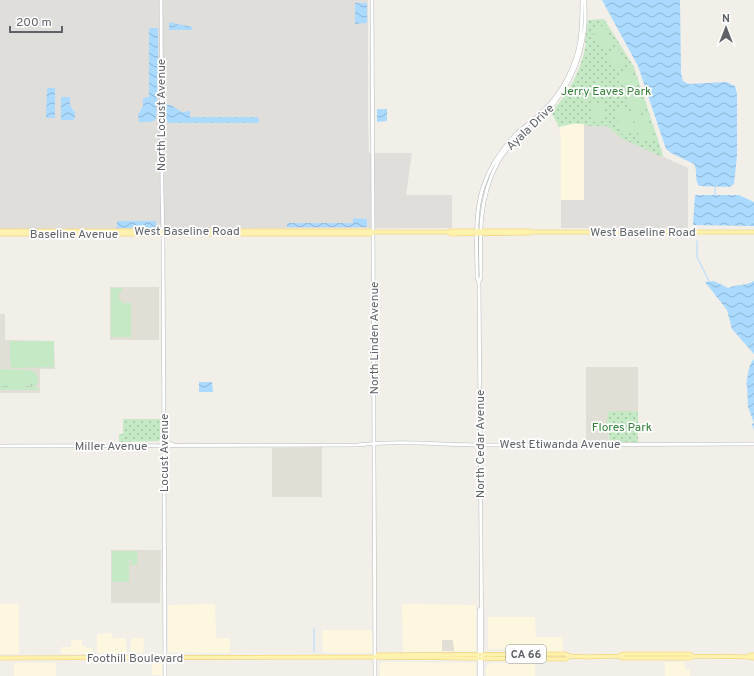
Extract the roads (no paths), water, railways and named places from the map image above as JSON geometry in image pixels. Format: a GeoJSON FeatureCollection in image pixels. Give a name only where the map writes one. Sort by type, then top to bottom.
{"type":"FeatureCollection","features":[{"type":"Feature","properties":{"kind":"main road","name":"West Baseline Road"},"geometry":{"type":"LineString","coordinates":[[0,231],[163,233],[370,231],[754,232]]}},
{"type":"Feature","properties":{"kind":"main road","name":"West Baseline Road"},"geometry":{"type":"LineString","coordinates":[[268,234],[371,234],[374,232]]}},
{"type":"Feature","properties":{"kind":"main road","name":"Baseline Avenue"},"geometry":{"type":"LineString","coordinates":[[0,234],[268,234]]}},
{"type":"Feature","properties":{"kind":"main road","name":"CA 66"},"geometry":{"type":"LineString","coordinates":[[481,657],[534,654],[565,654],[570,656]]}},
{"type":"Feature","properties":{"kind":"main road"},"geometry":{"type":"LineString","coordinates":[[516,659],[521,657],[531,657],[534,654]]}},
{"type":"Feature","properties":{"kind":"main road"},"geometry":{"type":"LineString","coordinates":[[542,658],[561,656],[562,654]]}},
{"type":"Feature","properties":{"kind":"main road"},"geometry":{"type":"LineString","coordinates":[[481,657],[516,659],[566,658],[570,656],[618,656],[624,654],[690,654],[693,656],[754,657]]}},
{"type":"Feature","properties":{"kind":"main road"},"geometry":{"type":"LineString","coordinates":[[618,656],[622,658],[690,658],[693,656]]}},
{"type":"Feature","properties":{"kind":"main road","name":"Foothill Boulevard"},"geometry":{"type":"LineString","coordinates":[[0,658],[481,657]]}},
{"type":"Feature","properties":{"kind":"street","name":"North Locust Avenue"},"geometry":{"type":"LineString","coordinates":[[161,0],[163,233]]}},
{"type":"Feature","properties":{"kind":"street","name":"North Linden Avenue"},"geometry":{"type":"LineString","coordinates":[[372,0],[375,676]]}},
{"type":"Feature","properties":{"kind":"street","name":"Ayala Drive"},"geometry":{"type":"LineString","coordinates":[[479,232],[485,192],[498,162],[517,138],[546,112],[561,95],[570,79],[583,42],[585,24],[584,0]]}},
{"type":"Feature","properties":{"kind":"street","name":"Ayala Drive"},"geometry":{"type":"LineString","coordinates":[[479,232],[478,208],[480,196],[493,165],[501,152],[515,135],[545,110],[556,97],[570,73],[579,47],[584,0]]}},
{"type":"Feature","properties":{"kind":"street","name":"North Cedar Avenue"},"geometry":{"type":"LineString","coordinates":[[479,232],[481,277],[479,282],[482,607],[481,676]]}},
{"type":"Feature","properties":{"kind":"street","name":"Locust Avenue"},"geometry":{"type":"LineString","coordinates":[[163,233],[165,676]]}},
{"type":"Feature","properties":{"kind":"street"},"geometry":{"type":"LineString","coordinates":[[164,436],[168,443],[185,446]]}},
{"type":"Feature","properties":{"kind":"street","name":"West Etiwanda Avenue"},"geometry":{"type":"LineString","coordinates":[[270,445],[358,445],[375,443],[480,445],[754,444]]}},
{"type":"Feature","properties":{"kind":"street","name":"Miller Avenue"},"geometry":{"type":"LineString","coordinates":[[0,446],[270,445]]}},
{"type":"Feature","properties":{"kind":"street","name":"North Cedar Avenue"},"geometry":{"type":"LineString","coordinates":[[481,657],[479,610],[482,607]]}},
{"type":"Feature","properties":{"kind":"street"},"geometry":{"type":"LineString","coordinates":[[479,616],[480,626],[482,626]]}},
{"type":"Feature","properties":{"kind":"water"},"geometry":{"type":"Polygon","coordinates":[[[602,0],[680,0],[681,73],[683,81],[688,84],[726,82],[735,86],[737,94],[737,156],[734,184],[730,187],[699,186],[694,164],[666,149],[638,66],[602,0]]]}},
{"type":"Feature","properties":{"kind":"water"},"geometry":{"type":"Polygon","coordinates":[[[355,3],[367,3],[367,23],[355,24],[355,3]]]}},
{"type":"Feature","properties":{"kind":"water"},"geometry":{"type":"Polygon","coordinates":[[[169,22],[192,27],[192,30],[169,30],[169,22]]]}},
{"type":"Feature","properties":{"kind":"water"},"geometry":{"type":"Polygon","coordinates":[[[149,28],[158,28],[156,119],[151,122],[139,122],[138,115],[143,106],[143,98],[149,97],[149,28]]]}},
{"type":"Feature","properties":{"kind":"water"},"geometry":{"type":"Polygon","coordinates":[[[48,88],[55,88],[55,118],[46,118],[48,88]]]}},
{"type":"Feature","properties":{"kind":"water"},"geometry":{"type":"Polygon","coordinates":[[[61,97],[70,97],[70,104],[75,113],[75,118],[73,120],[61,120],[61,97]]]}},
{"type":"Feature","properties":{"kind":"water"},"geometry":{"type":"Polygon","coordinates":[[[166,105],[171,105],[182,112],[190,111],[190,117],[258,117],[259,123],[169,123],[166,120],[166,105]]]}},
{"type":"Feature","properties":{"kind":"water"},"geometry":{"type":"Polygon","coordinates":[[[377,109],[387,109],[387,121],[377,122],[377,109]]]}},
{"type":"Feature","properties":{"kind":"water"},"geometry":{"type":"Polygon","coordinates":[[[695,195],[739,195],[754,202],[754,226],[693,225],[695,195]]]}},
{"type":"Feature","properties":{"kind":"water"},"geometry":{"type":"Polygon","coordinates":[[[353,218],[367,219],[366,227],[287,227],[287,223],[353,223],[353,218]]]}},
{"type":"Feature","properties":{"kind":"water"},"geometry":{"type":"Polygon","coordinates":[[[117,221],[156,221],[156,228],[117,228],[117,221]]]}},
{"type":"Feature","properties":{"kind":"water"},"geometry":{"type":"Polygon","coordinates":[[[714,281],[728,288],[748,284],[754,281],[754,354],[732,329],[727,310],[705,282],[714,281]]]}},
{"type":"Feature","properties":{"kind":"water"},"geometry":{"type":"Polygon","coordinates":[[[754,359],[754,423],[748,407],[746,385],[749,367],[754,359]]]}},
{"type":"Feature","properties":{"kind":"water"},"geometry":{"type":"Polygon","coordinates":[[[199,382],[212,382],[213,392],[199,392],[199,382]]]}},
{"type":"Feature","properties":{"kind":"waterway"},"geometry":{"type":"LineString","coordinates":[[715,187],[715,195]]}},
{"type":"Feature","properties":{"kind":"waterway"},"geometry":{"type":"LineString","coordinates":[[697,241],[697,257],[709,281]]}},
{"type":"Feature","properties":{"kind":"waterway"},"geometry":{"type":"LineString","coordinates":[[314,628],[314,652]]}},
{"type":"Feature","properties":{"kind":"park label","name":"Jerry Eaves Park"},"geometry":{"type":"Point","coordinates":[606,91]}},
{"type":"Feature","properties":{"kind":"park label","name":"Flores Park"},"geometry":{"type":"Point","coordinates":[622,427]}}]}
